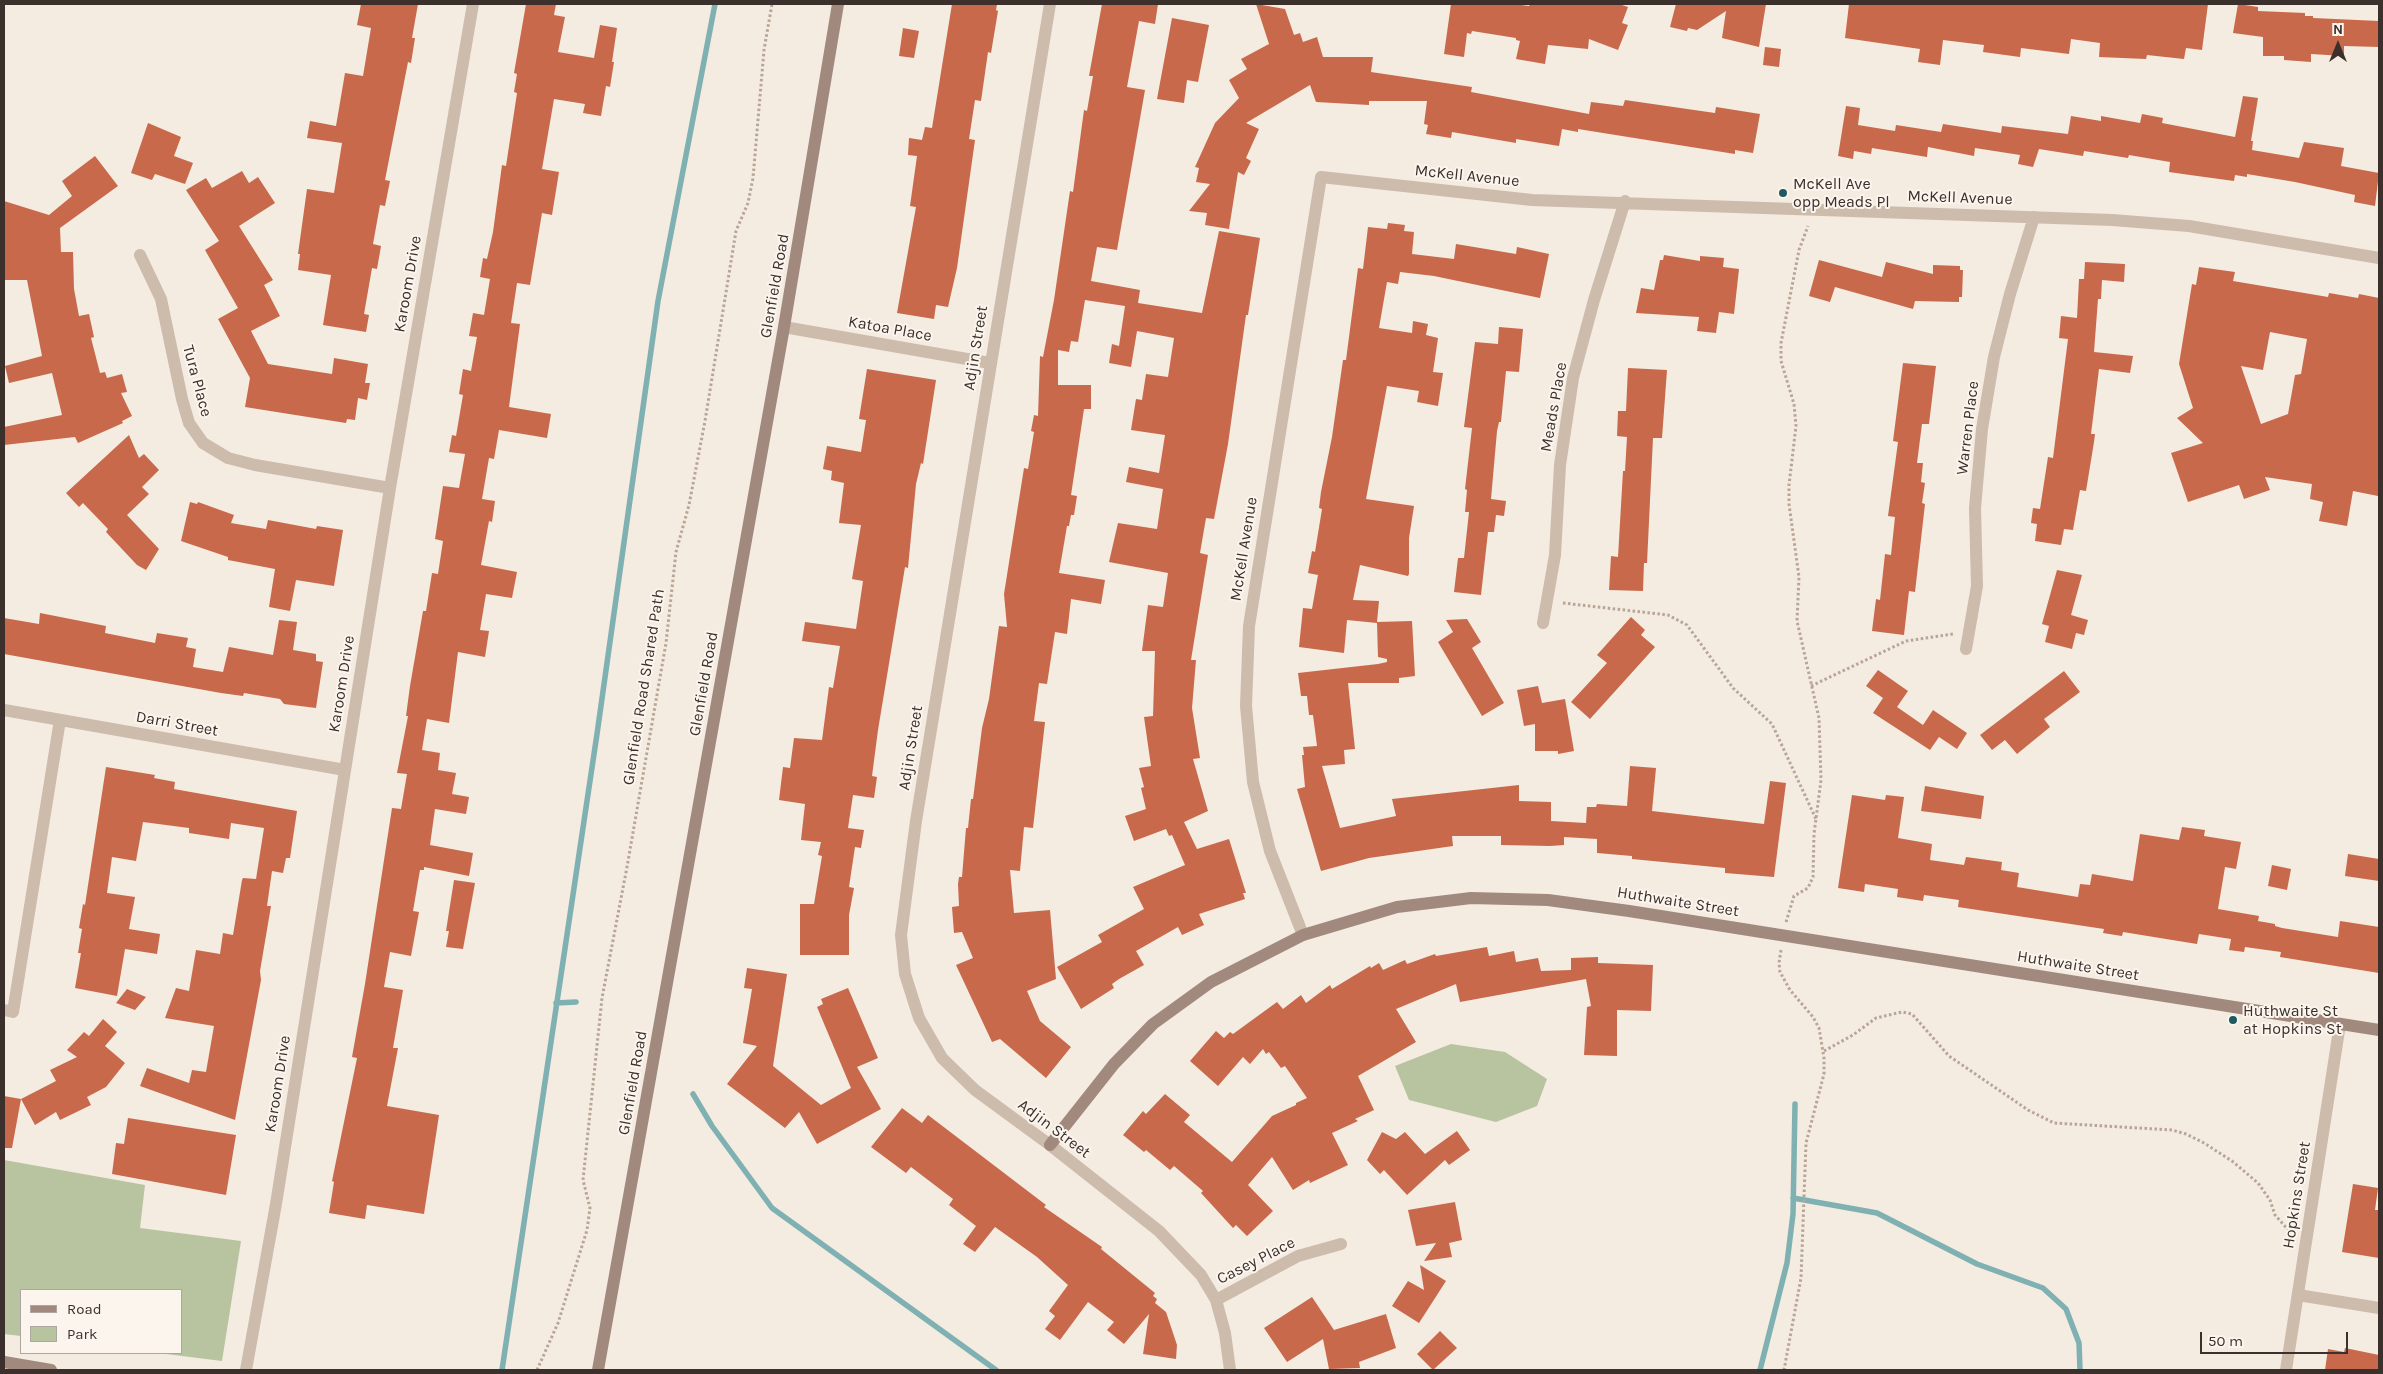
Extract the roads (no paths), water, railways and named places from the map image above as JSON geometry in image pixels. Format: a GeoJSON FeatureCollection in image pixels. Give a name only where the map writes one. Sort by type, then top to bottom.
{"type":"FeatureCollection","features":[{"type":"Feature","properties":{"kind":"street","name":"Karoom Drive"},"geometry":{"type":"LineString","coordinates":[[246,1370],[276,1204],[390,488],[473,4]]}},
{"type":"Feature","properties":{"kind":"street","name":"Glenfield Road"},"geometry":{"type":"LineString","coordinates":[[598,1370],[784,327],[838,4]]}},
{"type":"Feature","properties":{"kind":"street","name":"Adjin Street"},"geometry":{"type":"LineString","coordinates":[[1050,4],[916,821],[901,935],[905,974],[919,1018],[942,1058],[974,1090],[1050,1145],[1159,1232],[1201,1275],[1216,1300],[1225,1333],[1230,1370]]}},
{"type":"Feature","properties":{"kind":"street","name":"McKell Avenue"},"geometry":{"type":"LineString","coordinates":[[1303,935],[1270,851],[1253,782],[1246,706],[1248,626],[1321,177],[1532,200],[2112,220],[2188,226],[2379,258]]}},
{"type":"Feature","properties":{"kind":"street","name":"Meads Place"},"geometry":{"type":"LineString","coordinates":[[1543,623],[1555,555],[1560,465],[1573,378],[1594,300],[1625,202]]}},
{"type":"Feature","properties":{"kind":"street","name":"Warren Place"},"geometry":{"type":"LineString","coordinates":[[1966,649],[1977,586],[1975,508],[1982,429],[1994,357],[2010,294],[2034,217]]}},
{"type":"Feature","properties":{"kind":"street","name":"Tura Place"},"geometry":{"type":"LineString","coordinates":[[140,255],[160,299],[182,399],[190,423],[203,443],[228,458],[255,465],[390,488]]}},
{"type":"Feature","properties":{"kind":"street","name":"Katoa Place"},"geometry":{"type":"LineString","coordinates":[[784,327],[990,362]]}},
{"type":"Feature","properties":{"kind":"street","name":"Darri Street"},"geometry":{"type":"LineString","coordinates":[[4,710],[346,770]]}},
{"type":"Feature","properties":{"kind":"street"},"geometry":{"type":"LineString","coordinates":[[4,1010],[13,1012],[60,720]]}},
{"type":"Feature","properties":{"kind":"street","name":"Huthwaite Street"},"geometry":{"type":"LineString","coordinates":[[1050,1145],[1114,1064],[1154,1024],[1211,982],[1303,935],[1397,907],[1471,898],[1548,900],[2379,1030]]}},
{"type":"Feature","properties":{"kind":"street","name":"Hopkins Street"},"geometry":{"type":"LineString","coordinates":[[2286,1370],[2340,1024]]}},
{"type":"Feature","properties":{"kind":"street","name":"Casey Place"},"geometry":{"type":"LineString","coordinates":[[1216,1300],[1298,1256],[1341,1244]]}},
{"type":"Feature","properties":{"kind":"street"},"geometry":{"type":"LineString","coordinates":[[2298,1295],[2379,1308]]}},
{"type":"Feature","properties":{"kind":"street"},"geometry":{"type":"LineString","coordinates":[[4,1362],[51,1370]]}},
{"type":"Feature","properties":{"kind":"waterway"},"geometry":{"type":"LineString","coordinates":[[502,1370],[597,734],[658,301],[715,4]]}},
{"type":"Feature","properties":{"kind":"waterway"},"geometry":{"type":"LineString","coordinates":[[556,1003],[576,1002]]}},
{"type":"Feature","properties":{"kind":"waterway"},"geometry":{"type":"LineString","coordinates":[[693,1094],[712,1126],[772,1208],[996,1370]]}},
{"type":"Feature","properties":{"kind":"waterway"},"geometry":{"type":"LineString","coordinates":[[1760,1370],[1787,1263],[1793,1214],[1795,1104]]}},
{"type":"Feature","properties":{"kind":"waterway"},"geometry":{"type":"LineString","coordinates":[[1793,1198],[1877,1213],[1977,1264],[2043,1288],[2066,1309],[2079,1343],[2080,1370]]}},
{"type":"Feature","properties":{"kind":"place","name":"McKell Ave opp Meads Pl"},"geometry":{"type":"Point","coordinates":[1783,193]}},
{"type":"Feature","properties":{"kind":"place","name":"Huthwaite St at Hopkins St"},"geometry":{"type":"Point","coordinates":[2233,1020]}}]}
